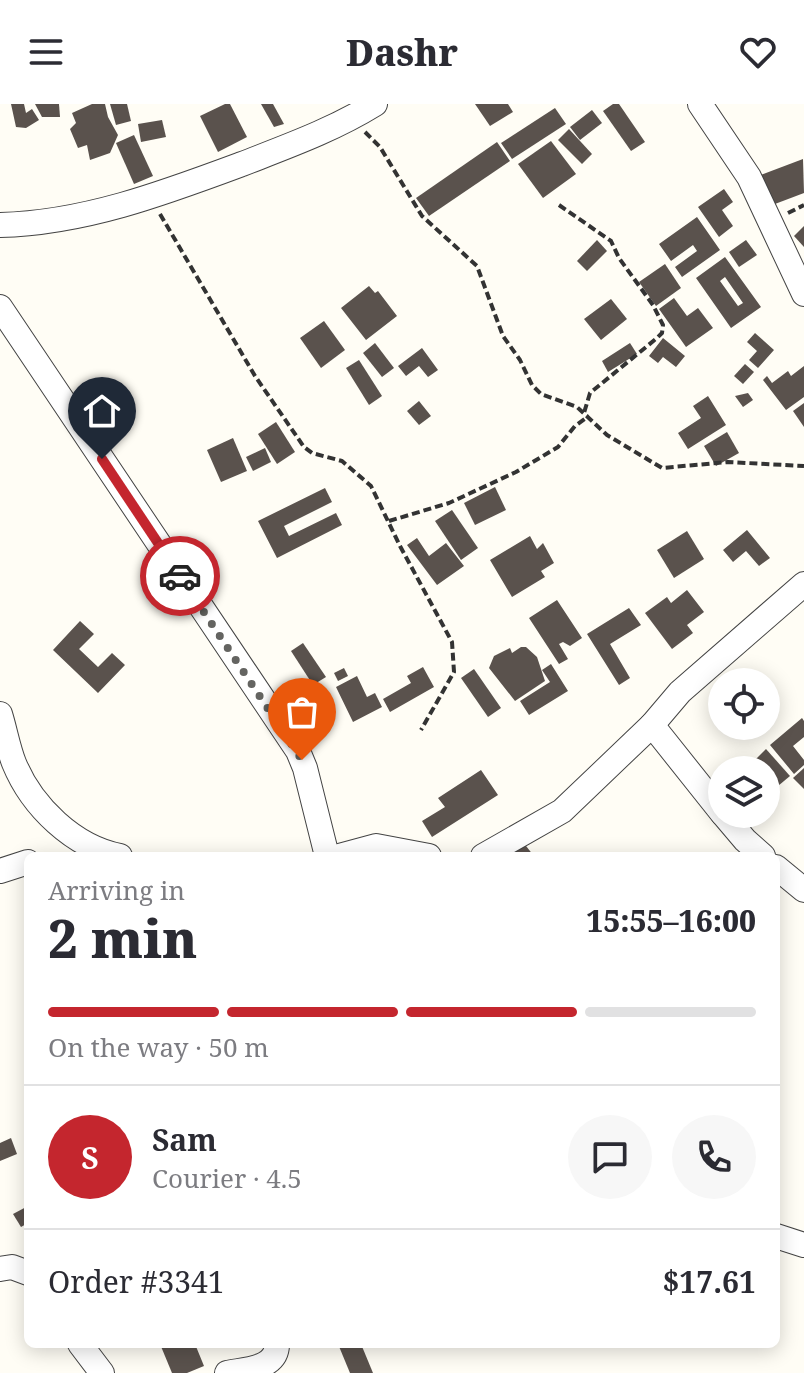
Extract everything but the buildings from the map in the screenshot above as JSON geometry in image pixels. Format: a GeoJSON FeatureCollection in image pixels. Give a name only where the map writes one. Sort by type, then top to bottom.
{"type":"FeatureCollection","features":[{"type":"Feature","properties":{"kind":"street"},"geometry":{"type":"LineString","coordinates":[[0,225],[33,224],[151,198],[340,125],[375,104]]}},
{"type":"Feature","properties":{"kind":"street"},"geometry":{"type":"LineString","coordinates":[[700,104],[749,177],[804,294]]}},
{"type":"Feature","properties":{"kind":"street"},"geometry":{"type":"LineString","coordinates":[[0,307],[298,751],[326,852]]}},
{"type":"Feature","properties":{"kind":"street"},"geometry":{"type":"LineString","coordinates":[[490,852],[562,811],[652,725],[680,692],[804,584]]}},
{"type":"Feature","properties":{"kind":"street"},"geometry":{"type":"LineString","coordinates":[[0,714],[14,762],[50,815],[73,837],[103,852]]}},
{"type":"Feature","properties":{"kind":"street"},"geometry":{"type":"LineString","coordinates":[[652,725],[708,794]]}},
{"type":"Feature","properties":{"kind":"street"},"geometry":{"type":"LineString","coordinates":[[735,828],[758,852]]}},
{"type":"Feature","properties":{"kind":"street"},"geometry":{"type":"LineString","coordinates":[[354,852],[376,846],[408,852]]}},
{"type":"Feature","properties":{"kind":"street"},"geometry":{"type":"LineString","coordinates":[[0,871],[24,863]]}},
{"type":"Feature","properties":{"kind":"street"},"geometry":{"type":"LineString","coordinates":[[780,870],[804,890]]}},
{"type":"Feature","properties":{"kind":"street"},"geometry":{"type":"LineString","coordinates":[[780,1237],[804,1245]]}},
{"type":"Feature","properties":{"kind":"street"},"geometry":{"type":"LineString","coordinates":[[0,1269],[12,1267],[24,1272]]}},
{"type":"Feature","properties":{"kind":"street"},"geometry":{"type":"LineString","coordinates":[[83,1348],[102,1373]]}},
{"type":"Feature","properties":{"kind":"street"},"geometry":{"type":"LineString","coordinates":[[227,1373],[268,1363],[276,1348]]}},
{"type":"Feature","properties":{"kind":"path"},"geometry":{"type":"LineString","coordinates":[[340,125],[364,131],[373,137],[422,216],[474,262],[503,336],[518,356],[532,385],[545,397],[587,414],[607,435],[662,468],[728,462],[804,466]]}},
{"type":"Feature","properties":{"kind":"path"},"geometry":{"type":"LineString","coordinates":[[151,198],[255,376],[304,447],[312,453],[342,461],[371,486],[452,642],[454,672],[421,730]]}},
{"type":"Feature","properties":{"kind":"path"},"geometry":{"type":"LineString","coordinates":[[389,521],[449,503],[516,472],[558,447],[587,414],[590,393],[662,333],[663,325],[611,241],[559,205]]}},
{"type":"Feature","properties":{"kind":"way so far"},"geometry":{"type":"LineString","coordinates":[[180,576],[302,760]]}},
{"type":"Feature","properties":{"kind":"route"},"geometry":{"type":"LineString","coordinates":[[102,459],[180,576]]}}]}
